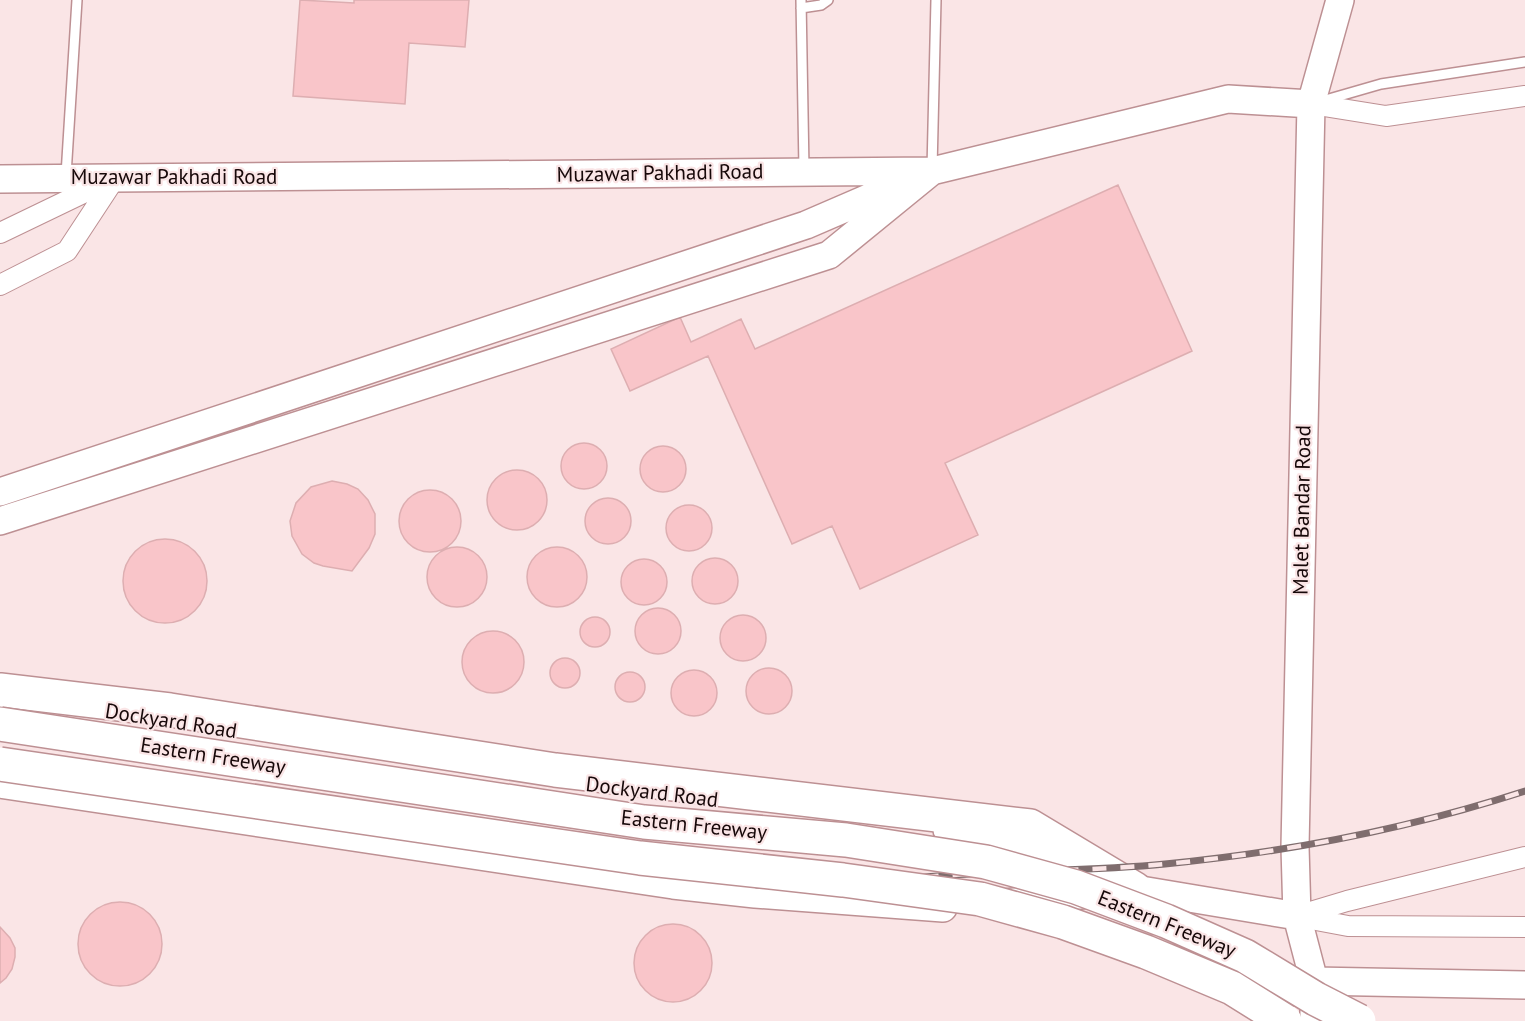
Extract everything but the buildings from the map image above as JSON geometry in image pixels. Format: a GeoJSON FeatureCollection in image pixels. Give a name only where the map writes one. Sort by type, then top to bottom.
{"type":"FeatureCollection","features":[{"type":"Feature","properties":{"kind":"highway"},"geometry":{"type":"LineString","coordinates":[[0,690],[170,710],[555,770],[1030,826],[1135,889]]}},
{"type":"Feature","properties":{"kind":"highway","name":"Eastern Freeway"},"geometry":{"type":"LineString","coordinates":[[0,724],[644,822],[846,840],[986,862],[1076,887],[1166,921],[1245,956],[1316,999],[1359,1021]]}},
{"type":"Feature","properties":{"kind":"highway","name":"Eastern Freeway"},"geometry":{"type":"LineString","coordinates":[[0,764],[640,858],[843,880],[980,899],[1063,921],[1146,952],[1232,988],[1285,1021]]}},
{"type":"Feature","properties":{"kind":"street","name":"Malet Bandar Road"},"geometry":{"type":"LineString","coordinates":[[1314,1021],[1314,981],[1297,916],[1295,848],[1311,104],[1340,0]]}},
{"type":"Feature","properties":{"kind":"street"},"geometry":{"type":"LineString","coordinates":[[1311,104],[1386,116],[1525,96]]}},
{"type":"Feature","properties":{"kind":"street","name":"Muzawar Pakhadi Road"},"geometry":{"type":"LineString","coordinates":[[0,179],[932,171],[1228,99],[1311,104]]}},
{"type":"Feature","properties":{"kind":"street"},"geometry":{"type":"LineString","coordinates":[[0,492],[807,225],[932,171]]}},
{"type":"Feature","properties":{"kind":"street"},"geometry":{"type":"LineString","coordinates":[[0,521],[829,255],[932,171]]}},
{"type":"Feature","properties":{"kind":"street"},"geometry":{"type":"LineString","coordinates":[[0,233],[115,178]]}},
{"type":"Feature","properties":{"kind":"street"},"geometry":{"type":"LineString","coordinates":[[0,285],[67,251],[115,178]]}},
{"type":"Feature","properties":{"kind":"street","name":"Dockyard Road"},"geometry":{"type":"LineString","coordinates":[[0,698],[81,707],[549,779],[970,833],[1135,889],[1297,916]]}},
{"type":"Feature","properties":{"kind":"street"},"geometry":{"type":"LineString","coordinates":[[0,784],[673,885],[755,894],[957,908],[1135,889]]}},
{"type":"Feature","properties":{"kind":"street"},"geometry":{"type":"LineString","coordinates":[[1297,916],[1347,901],[1525,857]]}},
{"type":"Feature","properties":{"kind":"street"},"geometry":{"type":"LineString","coordinates":[[1297,916],[1348,926],[1525,927]]}},
{"type":"Feature","properties":{"kind":"street"},"geometry":{"type":"LineString","coordinates":[[1314,981],[1525,985]]}},
{"type":"Feature","properties":{"kind":"lane"},"geometry":{"type":"LineString","coordinates":[[66,178],[77,0]]}},
{"type":"Feature","properties":{"kind":"lane"},"geometry":{"type":"LineString","coordinates":[[804,172],[801,4],[821,5],[828,0]]}},
{"type":"Feature","properties":{"kind":"lane"},"geometry":{"type":"LineString","coordinates":[[932,171],[936,0]]}},
{"type":"Feature","properties":{"kind":"lane"},"geometry":{"type":"LineString","coordinates":[[1311,104],[1381,84],[1525,62]]}},
{"type":"Feature","properties":{"kind":"railway"},"geometry":{"type":"LineString","coordinates":[[757,885],[835,885],[952,875],[1139,866],[1211,859],[1302,846],[1392,828],[1525,791]]}}]}
